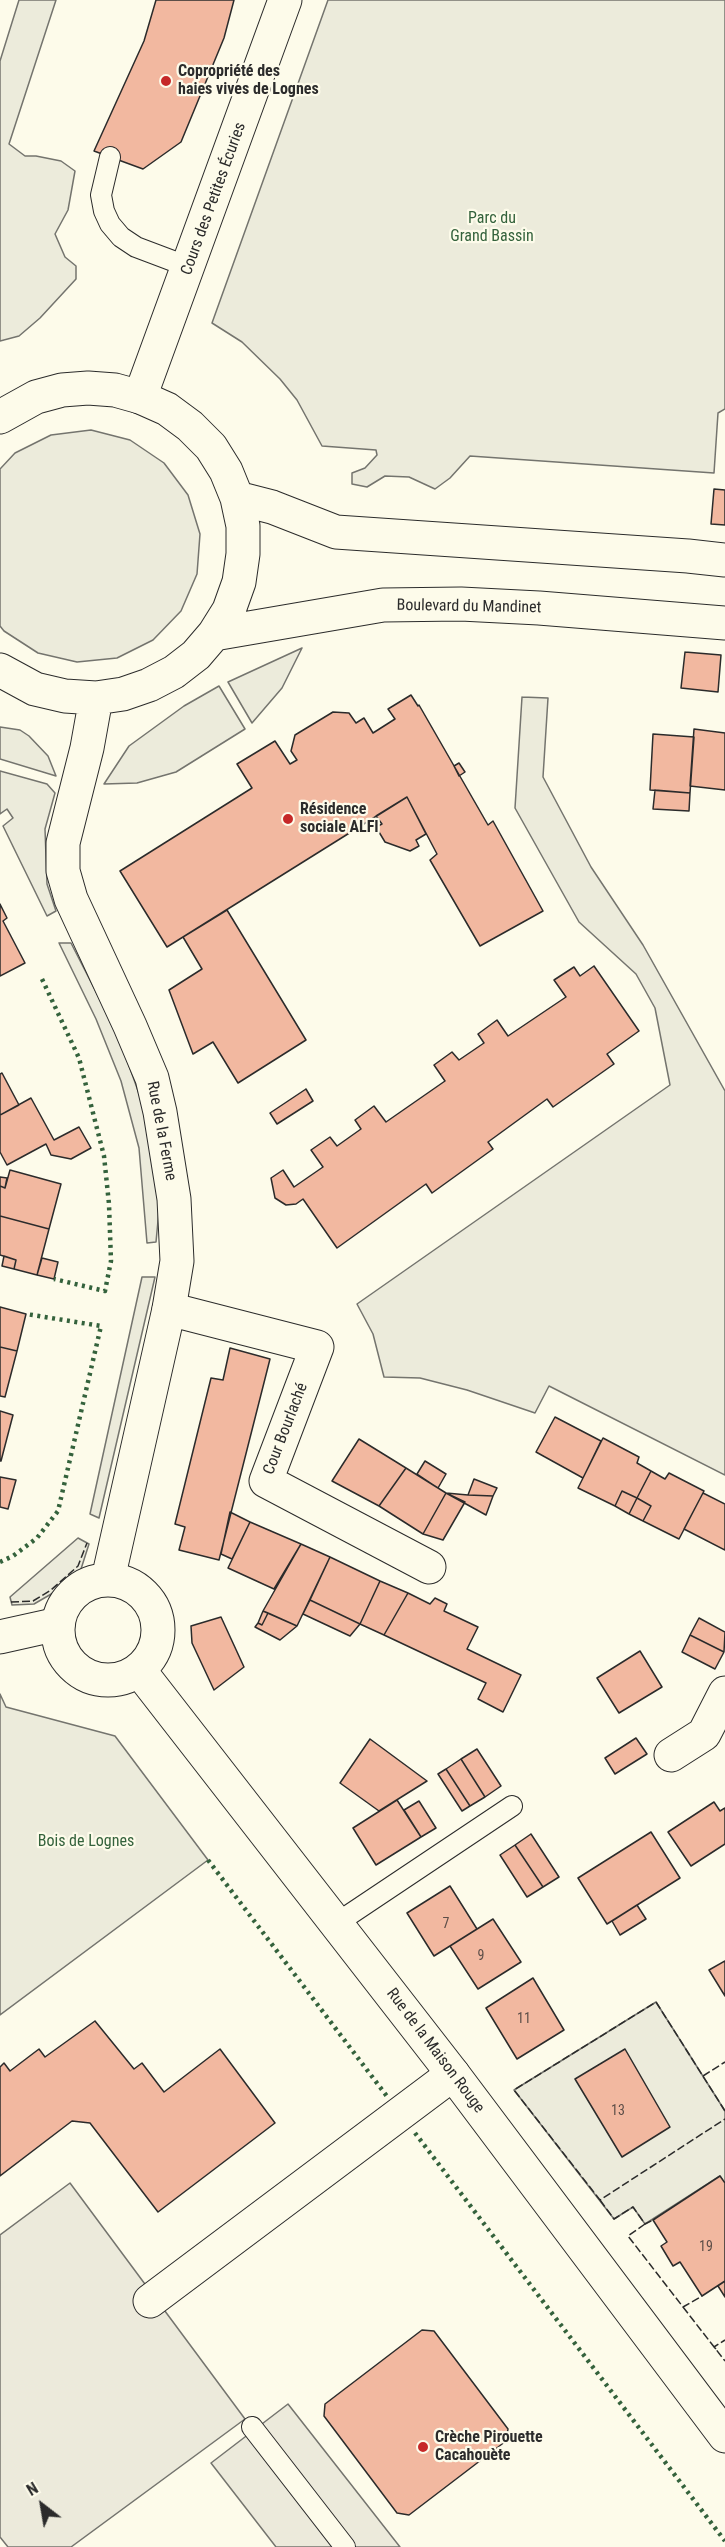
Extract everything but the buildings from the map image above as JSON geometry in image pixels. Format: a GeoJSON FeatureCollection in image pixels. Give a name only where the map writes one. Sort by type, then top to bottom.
{"type":"FeatureCollection","features":[{"type":"Feature","properties":{"kind":"street","name":"Cours des Petites Écuries"},"geometry":{"type":"LineString","coordinates":[[140,397],[285,0]]}},
{"type":"Feature","properties":{"kind":"street"},"geometry":{"type":"LineString","coordinates":[[0,388],[36,397]]}},
{"type":"Feature","properties":{"kind":"street"},"geometry":{"type":"LineString","coordinates":[[0,417],[36,397],[62,390],[88,388],[115,390],[140,397],[167,409],[204,440],[226,471],[237,498],[243,526],[243,554],[239,582],[229,610],[214,634],[196,655],[174,672],[150,685],[123,694],[96,698],[65,696],[35,688],[0,670]]}},
{"type":"Feature","properties":{"kind":"street"},"geometry":{"type":"LineString","coordinates":[[237,498],[272,507],[336,532],[725,560]]}},
{"type":"Feature","properties":{"kind":"street","name":"Boulevard du Mandinet"},"geometry":{"type":"LineString","coordinates":[[214,634],[394,605],[461,604],[725,622]]}},
{"type":"Feature","properties":{"kind":"street","name":"Rue de la Ferme"},"geometry":{"type":"LineString","coordinates":[[96,698],[87,748],[63,843],[63,871],[71,899],[152,1077],[174,1199],[177,1261],[169,1309],[108,1579]]}},
{"type":"Feature","properties":{"kind":"street","name":"Cour Bourlaché"},"geometry":{"type":"LineString","coordinates":[[169,1309],[317,1347],[266,1481],[429,1567]]}},
{"type":"Feature","properties":{"kind":"street"},"geometry":{"type":"LineString","coordinates":[[108,1579],[124,1581],[138,1588],[149,1599],[156,1613],[159,1629],[157,1644],[150,1658],[139,1670],[124,1678],[107,1680],[90,1677],[76,1669],[65,1656],[59,1640],[58,1624],[63,1606],[74,1592],[90,1582],[108,1579]]}},
{"type":"Feature","properties":{"kind":"street"},"geometry":{"type":"LineString","coordinates":[[0,1637],[58,1624]]}},
{"type":"Feature","properties":{"kind":"street","name":"Rue de la Maison Rouge"},"geometry":{"type":"LineString","coordinates":[[139,1670],[453,2074],[725,2436]]}},
{"type":"Feature","properties":{"kind":"street"},"geometry":{"type":"LineString","coordinates":[[671,1755],[704,1734],[725,1693]]}},
{"type":"Feature","properties":{"kind":"street"},"geometry":{"type":"LineString","coordinates":[[150,2301],[453,2074]]}},
{"type":"Feature","properties":{"kind":"lane"},"geometry":{"type":"LineString","coordinates":[[110,157],[101,195],[104,211],[110,224],[121,237],[136,247],[189,267]]}},
{"type":"Feature","properties":{"kind":"lane"},"geometry":{"type":"LineString","coordinates":[[337,1923],[512,1806]]}},
{"type":"Feature","properties":{"kind":"lane"},"geometry":{"type":"LineString","coordinates":[[252,2427],[345,2547]]}},
{"type":"Feature","properties":{"kind":"green space"},"geometry":{"type":"Polygon","coordinates":[[[19,0],[56,0],[9,144],[25,156],[61,161],[75,171],[68,210],[55,234],[65,257],[76,266],[76,279],[40,318],[19,336],[0,341],[0,61],[19,0]]]}},
{"type":"Feature","properties":{"kind":"green space","name":"Parc du Grand Bassin"},"geometry":{"type":"Polygon","coordinates":[[[328,0],[725,0],[725,409],[718,413],[714,473],[470,456],[450,478],[435,489],[409,477],[385,476],[367,487],[352,484],[352,473],[365,468],[377,455],[376,450],[322,446],[297,400],[280,379],[242,342],[212,323],[328,0]]]}},
{"type":"Feature","properties":{"kind":"green space"},"geometry":{"type":"Polygon","coordinates":[[[91,430],[130,440],[164,463],[188,495],[200,534],[197,574],[181,611],[153,640],[117,658],[77,662],[38,653],[0,626],[0,469],[15,453],[51,435],[91,430]]]}},
{"type":"Feature","properties":{"kind":"green space"},"geometry":{"type":"Polygon","coordinates":[[[302,648],[282,688],[252,723],[228,682],[302,648]]]}},
{"type":"Feature","properties":{"kind":"green space"},"geometry":{"type":"Polygon","coordinates":[[[219,686],[245,729],[176,772],[137,783],[104,784],[129,746],[184,706],[219,686]]]}},
{"type":"Feature","properties":{"kind":"green space"},"geometry":{"type":"Polygon","coordinates":[[[522,697],[548,698],[543,777],[591,867],[643,945],[725,1091],[725,1475],[549,1386],[535,1413],[467,1390],[420,1378],[384,1377],[373,1334],[357,1304],[670,1085],[655,1008],[636,974],[579,922],[515,808],[522,697]]]}},
{"type":"Feature","properties":{"kind":"green space"},"geometry":{"type":"Polygon","coordinates":[[[0,727],[20,730],[29,736],[48,756],[56,776],[0,759],[0,727]]]}},
{"type":"Feature","properties":{"kind":"green space"},"geometry":{"type":"Polygon","coordinates":[[[0,771],[47,784],[55,793],[45,829],[47,884],[56,911],[47,916],[3,826],[13,818],[7,809],[0,814],[0,771]]]}},
{"type":"Feature","properties":{"kind":"green space"},"geometry":{"type":"Polygon","coordinates":[[[59,943],[71,943],[118,1035],[142,1102],[154,1163],[159,1210],[156,1242],[147,1243],[139,1148],[121,1081],[96,1019],[59,943]]]}},
{"type":"Feature","properties":{"kind":"green space"},"geometry":{"type":"Polygon","coordinates":[[[142,1277],[155,1277],[99,1518],[90,1514],[142,1277]]]}},
{"type":"Feature","properties":{"kind":"green space"},"geometry":{"type":"Polygon","coordinates":[[[78,1538],[89,1544],[81,1569],[53,1593],[34,1604],[12,1605],[10,1597],[78,1538]]]}},
{"type":"Feature","properties":{"kind":"green space","name":"Bois de Lognes"},"geometry":{"type":"Polygon","coordinates":[[[0,1694],[6,1707],[115,1736],[208,1860],[0,2015],[0,1694]]]}},
{"type":"Feature","properties":{"kind":"green space"},"geometry":{"type":"Polygon","coordinates":[[[656,2002],[725,2111],[725,2184],[720,2176],[645,2224],[633,2207],[614,2219],[514,2090],[656,2002]]]}},
{"type":"Feature","properties":{"kind":"shaded area"},"geometry":{"type":"Polygon","coordinates":[[[70,2183],[245,2419],[71,2547],[8,2547],[0,2537],[0,2235],[70,2183]]]}},
{"type":"Feature","properties":{"kind":"shaded area"},"geometry":{"type":"Polygon","coordinates":[[[288,2404],[400,2547],[276,2547],[211,2463],[288,2404]]]}},
{"type":"Feature","properties":{"kind":"hedge"},"geometry":{"type":"LineString","coordinates":[[42,979],[79,1058],[104,1156],[109,1204],[111,1261],[105,1291],[54,1279]]}},
{"type":"Feature","properties":{"kind":"hedge"},"geometry":{"type":"LineString","coordinates":[[0,1562],[13,1556],[37,1538],[58,1511],[101,1326],[26,1314]]}},
{"type":"Feature","properties":{"kind":"hedge"},"geometry":{"type":"LineString","coordinates":[[208,1860],[389,2099]]}},
{"type":"Feature","properties":{"kind":"hedge"},"geometry":{"type":"LineString","coordinates":[[415,2133],[725,2541]]}},
{"type":"Feature","properties":{"kind":"fence"},"geometry":{"type":"LineString","coordinates":[[11,1602],[33,1601],[51,1590],[78,1566],[87,1543]]}},
{"type":"Feature","properties":{"kind":"fence"},"geometry":{"type":"LineString","coordinates":[[725,2111],[656,2002],[514,2090],[600,2200],[725,2119]]}},
{"type":"Feature","properties":{"kind":"fence"},"geometry":{"type":"LineString","coordinates":[[703,2076],[725,2062]]}},
{"type":"Feature","properties":{"kind":"fence"},"geometry":{"type":"LineString","coordinates":[[600,2200],[614,2219],[633,2207],[645,2224],[655,2219]]}},
{"type":"Feature","properties":{"kind":"fence"},"geometry":{"type":"LineString","coordinates":[[645,2224],[628,2236],[683,2307],[702,2296]]}},
{"type":"Feature","properties":{"kind":"fence"},"geometry":{"type":"LineString","coordinates":[[683,2307],[725,2361]]}},
{"type":"Feature","properties":{"kind":"fence"},"geometry":{"type":"LineString","coordinates":[[716,2349],[714,2347],[725,2340]]}},
{"type":"Feature","properties":{"kind":"place","name":"Copropriété des haies vives de Lognes"},"geometry":{"type":"Point","coordinates":[166,81]}},
{"type":"Feature","properties":{"kind":"place","name":"Résidence sociale ALFI"},"geometry":{"type":"Point","coordinates":[288,819]}},
{"type":"Feature","properties":{"kind":"place","name":"Crèche Pirouette Cacahouète"},"geometry":{"type":"Point","coordinates":[423,2447]}}]}
